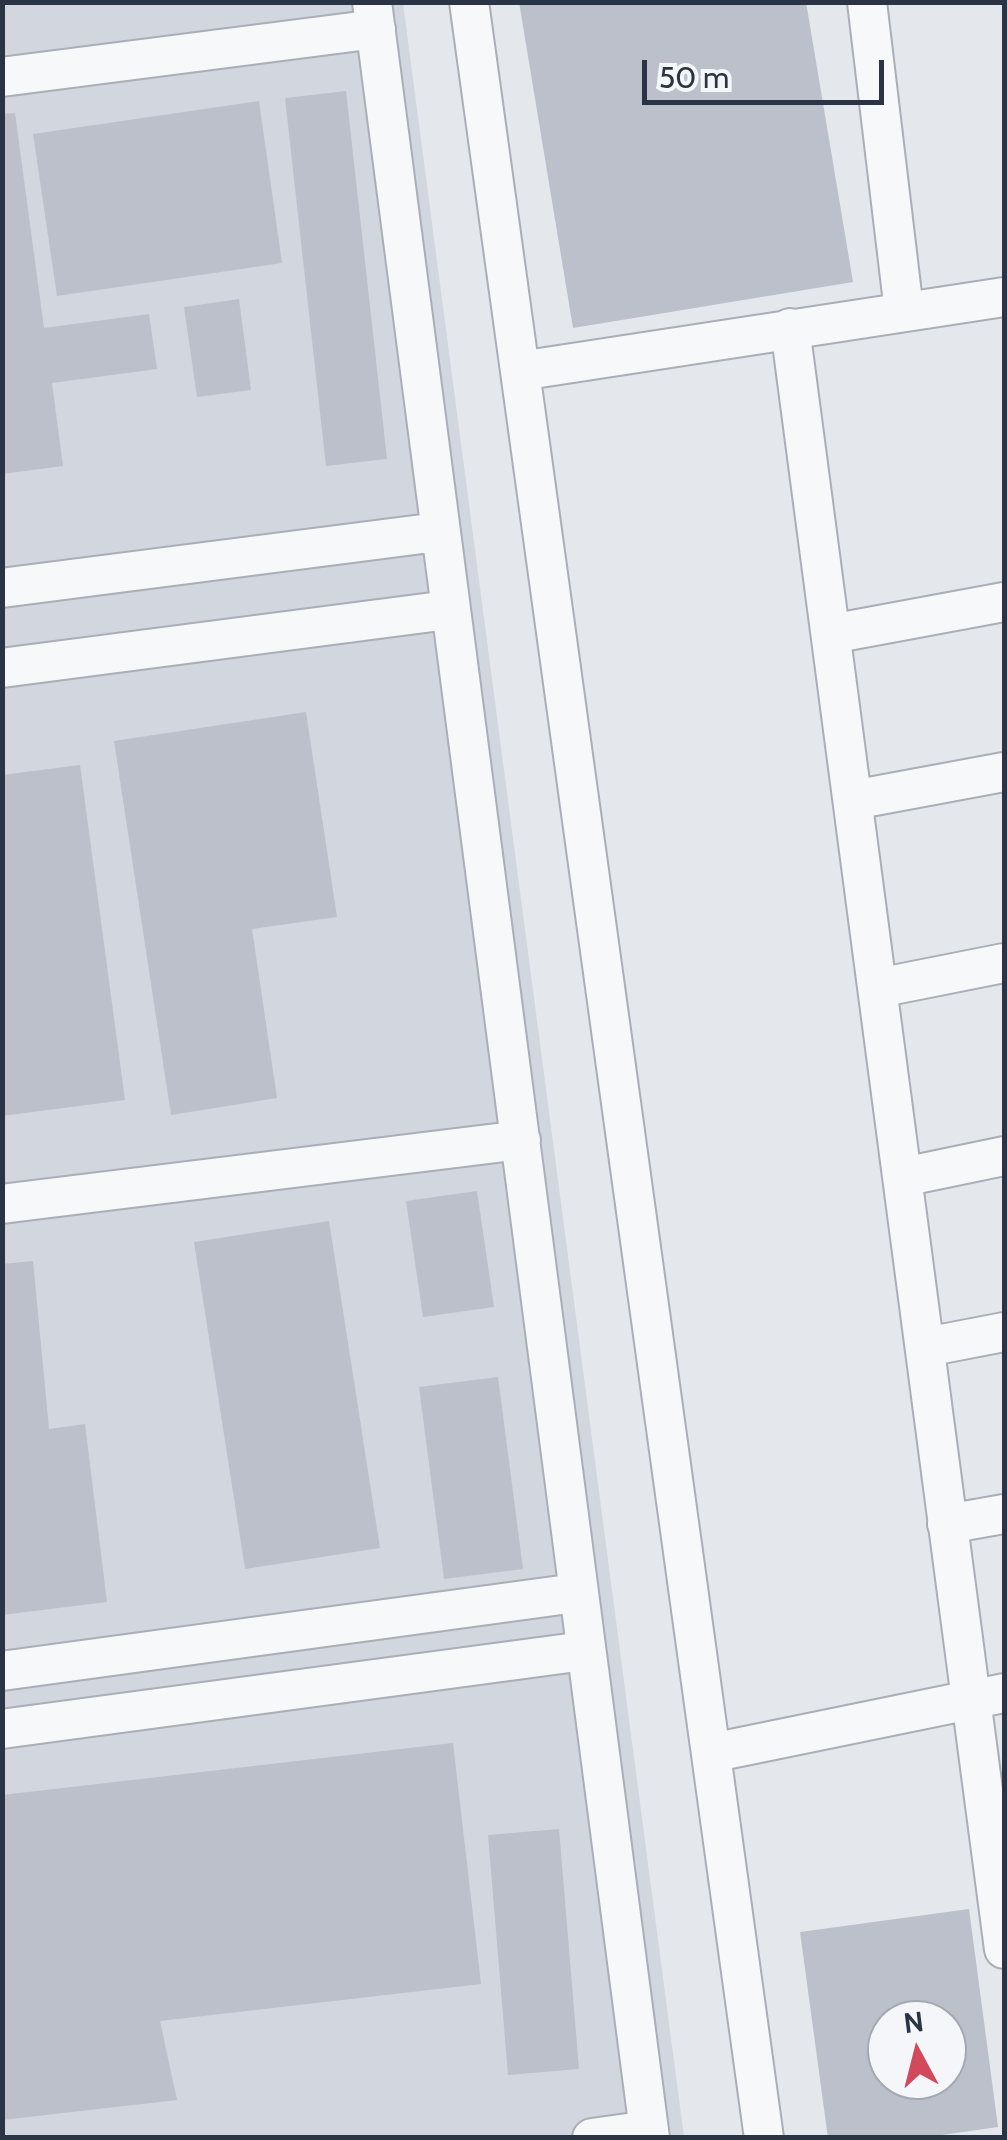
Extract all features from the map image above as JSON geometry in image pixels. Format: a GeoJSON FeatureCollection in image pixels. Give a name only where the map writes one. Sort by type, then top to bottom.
{"type":"FeatureCollection","features":[{"type":"Feature","properties":{"kind":"street"},"geometry":{"type":"LineString","coordinates":[[469,2],[764,2138]]}},
{"type":"Feature","properties":{"kind":"street"},"geometry":{"type":"LineString","coordinates":[[867,2],[904,312]]}},
{"type":"Feature","properties":{"kind":"street"},"geometry":{"type":"LineString","coordinates":[[2,77],[374,16],[448,610],[521,1140],[576,1593],[649,2134],[592,2138]]}},
{"type":"Feature","properties":{"kind":"street"},"geometry":{"type":"LineString","coordinates":[[520,371],[1004,297]]}},
{"type":"Feature","properties":{"kind":"street"},"geometry":{"type":"LineString","coordinates":[[790,328],[948,1524],[986,1696],[1004,1950]]}},
{"type":"Feature","properties":{"kind":"street"},"geometry":{"type":"LineString","coordinates":[[2,588],[438,532]]}},
{"type":"Feature","properties":{"kind":"street"},"geometry":{"type":"LineString","coordinates":[[831,634],[1004,602]]}},
{"type":"Feature","properties":{"kind":"street"},"geometry":{"type":"LineString","coordinates":[[2,668],[448,610]]}},
{"type":"Feature","properties":{"kind":"street"},"geometry":{"type":"LineString","coordinates":[[853,800],[1004,772]]}},
{"type":"Feature","properties":{"kind":"street"},"geometry":{"type":"LineString","coordinates":[[878,988],[1004,964]]}},
{"type":"Feature","properties":{"kind":"street"},"geometry":{"type":"LineString","coordinates":[[2,1204],[521,1140]]}},
{"type":"Feature","properties":{"kind":"street"},"geometry":{"type":"LineString","coordinates":[[903,1177],[1004,1156]]}},
{"type":"Feature","properties":{"kind":"street"},"geometry":{"type":"LineString","coordinates":[[926,1347],[1004,1332]]}},
{"type":"Feature","properties":{"kind":"street"},"geometry":{"type":"LineString","coordinates":[[948,1524],[1004,1514]]}},
{"type":"Feature","properties":{"kind":"street"},"geometry":{"type":"LineString","coordinates":[[2,1672],[576,1593]]}},
{"type":"Feature","properties":{"kind":"street"},"geometry":{"type":"LineString","coordinates":[[2,1728],[584,1651]]}},
{"type":"Feature","properties":{"kind":"street"},"geometry":{"type":"LineString","coordinates":[[711,1753],[986,1696]]}},
{"type":"Feature","properties":{"kind":"shaded area"},"geometry":{"type":"Polygon","coordinates":[[[3,3],[403,3],[684,2137],[3,2138],[3,3]]]}},
{"type":"Feature","properties":{"kind":"building"},"geometry":{"type":"Polygon","coordinates":[[[519,2],[806,2],[853,282],[573,328],[519,2]]]}},
{"type":"Feature","properties":{"kind":"building"},"geometry":{"type":"Polygon","coordinates":[[[346,91],[387,459],[326,466],[285,98],[346,91]]]}},
{"type":"Feature","properties":{"kind":"building"},"geometry":{"type":"Polygon","coordinates":[[[259,101],[282,263],[57,296],[33,134],[259,101]]]}},
{"type":"Feature","properties":{"kind":"building"},"geometry":{"type":"Polygon","coordinates":[[[15,113],[44,328],[149,314],[157,369],[52,383],[63,466],[2,474],[2,114],[15,113]]]}},
{"type":"Feature","properties":{"kind":"building"},"geometry":{"type":"Polygon","coordinates":[[[239,299],[251,390],[197,397],[184,307],[239,299]]]}},
{"type":"Feature","properties":{"kind":"building"},"geometry":{"type":"Polygon","coordinates":[[[306,712],[337,917],[252,929],[277,1098],[171,1115],[114,741],[306,712]]]}},
{"type":"Feature","properties":{"kind":"building"},"geometry":{"type":"Polygon","coordinates":[[[80,765],[125,1100],[2,1116],[2,775],[80,765]]]}},
{"type":"Feature","properties":{"kind":"building"},"geometry":{"type":"Polygon","coordinates":[[[477,1191],[494,1307],[423,1317],[406,1201],[477,1191]]]}},
{"type":"Feature","properties":{"kind":"building"},"geometry":{"type":"Polygon","coordinates":[[[329,1221],[380,1548],[245,1569],[194,1242],[329,1221]]]}},
{"type":"Feature","properties":{"kind":"building"},"geometry":{"type":"Polygon","coordinates":[[[33,1261],[49,1429],[85,1424],[107,1602],[2,1615],[2,1264],[33,1261]]]}},
{"type":"Feature","properties":{"kind":"building"},"geometry":{"type":"Polygon","coordinates":[[[498,1377],[523,1569],[444,1579],[419,1387],[498,1377]]]}},
{"type":"Feature","properties":{"kind":"building"},"geometry":{"type":"Polygon","coordinates":[[[453,1743],[481,1984],[160,2021],[177,2100],[2,2120],[2,1795],[453,1743]]]}},
{"type":"Feature","properties":{"kind":"building"},"geometry":{"type":"Polygon","coordinates":[[[559,1829],[579,2069],[508,2075],[488,1835],[559,1829]]]}},
{"type":"Feature","properties":{"kind":"building"},"geometry":{"type":"Polygon","coordinates":[[[969,1909],[998,2127],[921,2138],[828,2138],[800,1932],[969,1909]]]}}]}
